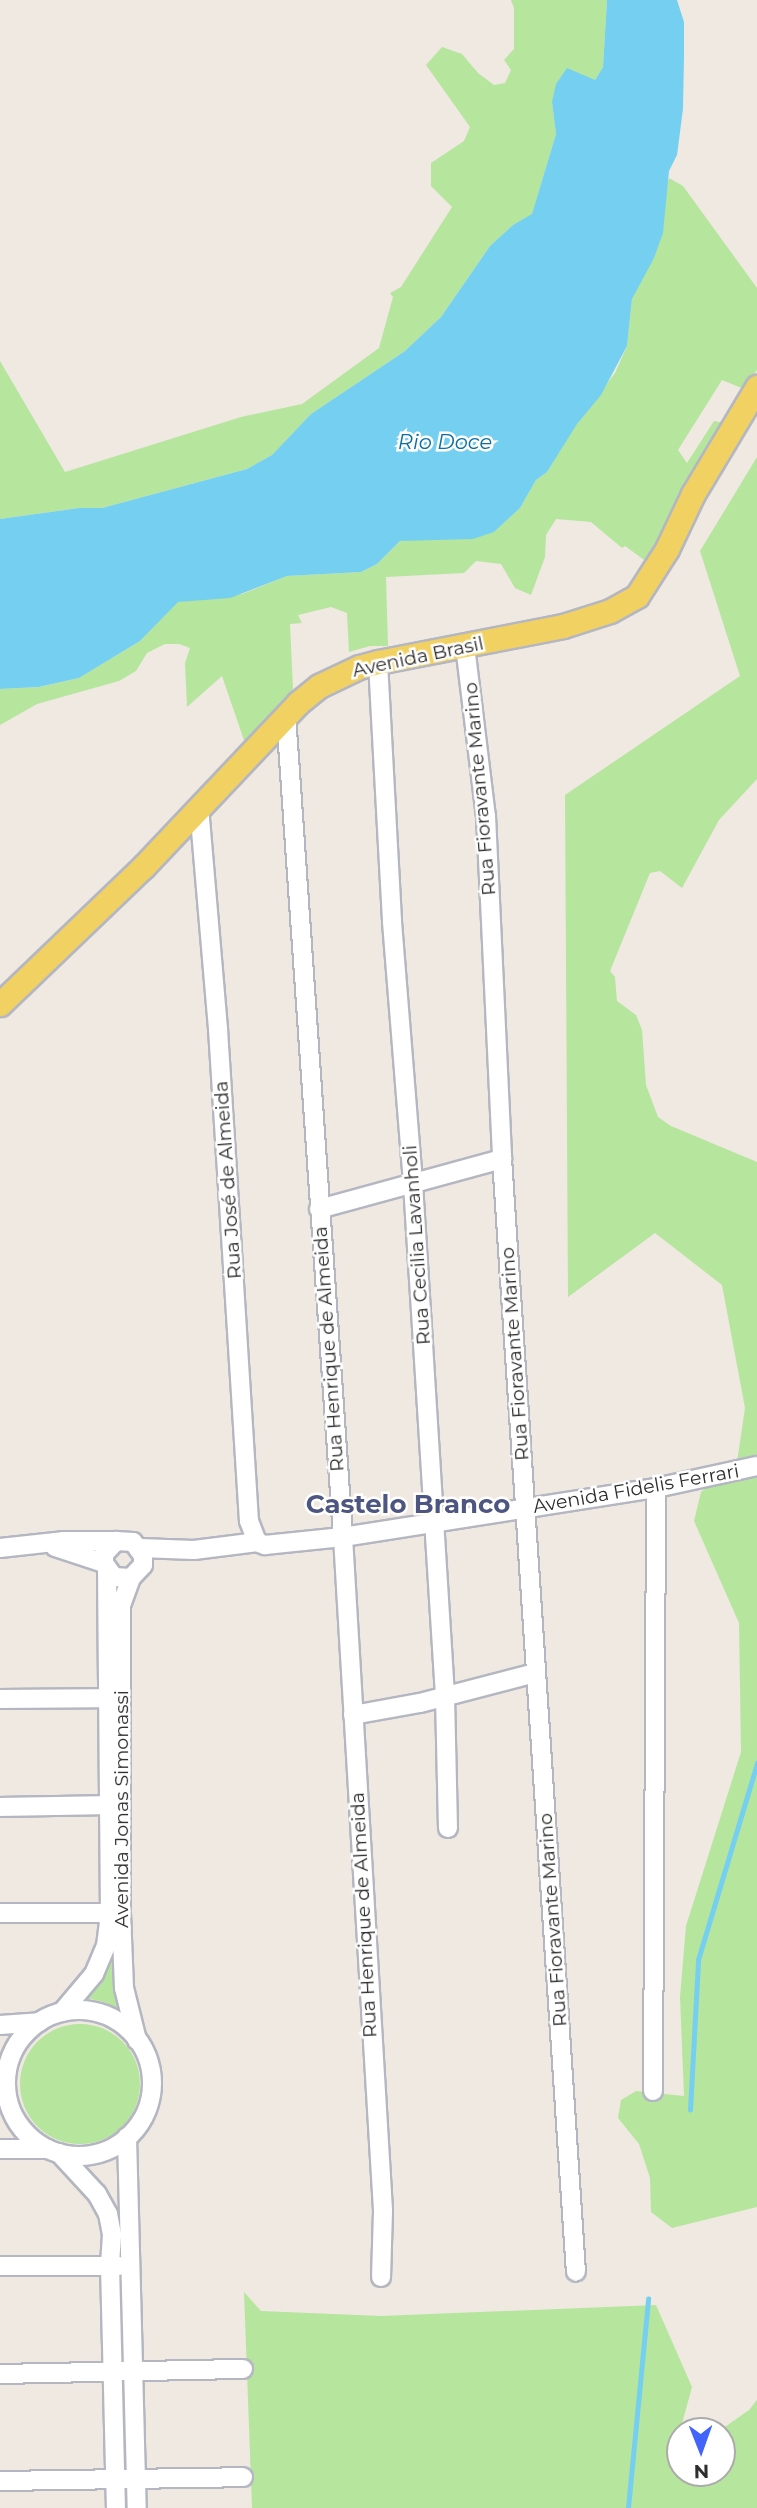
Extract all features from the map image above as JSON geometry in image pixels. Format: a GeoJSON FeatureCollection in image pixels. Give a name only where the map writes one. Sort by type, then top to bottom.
{"type":"FeatureCollection","features":[{"type":"Feature","properties":{"kind":"main road","name":"Avenida Brasil"},"geometry":{"type":"LineString","coordinates":[[0,1004],[143,867],[286,715],[319,686],[359,667],[378,662],[466,646],[591,618],[637,596],[667,549],[693,494],[757,387]]}},
{"type":"Feature","properties":{"kind":"street","name":"Rua Fioravante Marino"},"geometry":{"type":"LineString","coordinates":[[466,646],[486,816],[502,1159],[576,2272]]}},
{"type":"Feature","properties":{"kind":"street","name":"Rua Cecilia Lavanholi"},"geometry":{"type":"LineString","coordinates":[[378,662],[392,922],[413,1184],[435,1523],[445,1696],[448,1828]]}},
{"type":"Feature","properties":{"kind":"street","name":"Rua Henrique de Almeida"},"geometry":{"type":"LineString","coordinates":[[286,715],[344,1537],[383,2211],[381,2277]]}},
{"type":"Feature","properties":{"kind":"street","name":"Rua José de Almeida"},"geometry":{"type":"LineString","coordinates":[[199,807],[218,1029],[249,1521],[261,1544]]}},
{"type":"Feature","properties":{"kind":"street"},"geometry":{"type":"LineString","coordinates":[[319,1209],[502,1159]]}},
{"type":"Feature","properties":{"kind":"street","name":"Avenida Fidelis Ferrari"},"geometry":{"type":"LineString","coordinates":[[139,1548],[194,1550],[344,1537],[656,1488],[757,1466]]}},
{"type":"Feature","properties":{"kind":"street"},"geometry":{"type":"LineString","coordinates":[[653,2091],[656,1488]]}},
{"type":"Feature","properties":{"kind":"street"},"geometry":{"type":"LineString","coordinates":[[0,1548],[71,1540],[125,1540],[139,1548],[143,1565],[131,1578],[122,1579],[79,1553],[41,1545]]}},
{"type":"Feature","properties":{"kind":"street"},"geometry":{"type":"LineString","coordinates":[[106,1567],[109,1546],[116,1541]]}},
{"type":"Feature","properties":{"kind":"street","name":"Avenida Jonas Simonassi"},"geometry":{"type":"LineString","coordinates":[[106,1567],[115,1698],[116,1913],[124,1988],[137,2040]]}},
{"type":"Feature","properties":{"kind":"street","name":"Avenida Jonas Simonassi"},"geometry":{"type":"LineString","coordinates":[[115,1698],[121,1605],[131,1578]]}},
{"type":"Feature","properties":{"kind":"street"},"geometry":{"type":"LineString","coordinates":[[353,1715],[445,1696],[535,1673]]}},
{"type":"Feature","properties":{"kind":"street"},"geometry":{"type":"LineString","coordinates":[[0,1699],[115,1698]]}},
{"type":"Feature","properties":{"kind":"street"},"geometry":{"type":"LineString","coordinates":[[0,1807],[116,1805]]}},
{"type":"Feature","properties":{"kind":"street"},"geometry":{"type":"LineString","coordinates":[[0,1913],[116,1913]]}},
{"type":"Feature","properties":{"kind":"street","name":"Avenida Jonas Simonassi"},"geometry":{"type":"LineString","coordinates":[[62,2012],[94,1975],[116,1913]]}},
{"type":"Feature","properties":{"kind":"street"},"geometry":{"type":"LineString","coordinates":[[0,2149],[95,2154],[127,2137],[142,2119],[150,2096],[151,2073],[137,2040],[120,2023],[98,2013],[62,2012],[39,2022],[0,2027],[15,2047]]}},
{"type":"Feature","properties":{"kind":"street"},"geometry":{"type":"LineString","coordinates":[[39,2022],[15,2047],[6,2081],[5,2110],[28,2136],[54,2151],[97,2194],[108,2214],[112,2235],[110,2265],[116,2508]]}},
{"type":"Feature","properties":{"kind":"street"},"geometry":{"type":"LineString","coordinates":[[127,2137],[137,2508]]}},
{"type":"Feature","properties":{"kind":"street"},"geometry":{"type":"LineString","coordinates":[[0,2266],[129,2267]]}},
{"type":"Feature","properties":{"kind":"street"},"geometry":{"type":"LineString","coordinates":[[0,2374],[243,2369]]}},
{"type":"Feature","properties":{"kind":"street"},"geometry":{"type":"LineString","coordinates":[[0,2482],[243,2477]]}},
{"type":"Feature","properties":{"kind":"green space"},"geometry":{"type":"Polygon","coordinates":[[[511,0],[607,0],[603,67],[595,80],[552,102],[556,134],[532,215],[513,225],[490,246],[441,317],[405,351],[311,414],[272,455],[247,469],[102,508],[79,508],[0,519],[0,361],[65,472],[241,417],[302,404],[379,348],[393,297],[390,293],[401,287],[452,207],[431,186],[431,163],[464,141],[470,127],[426,65],[442,47],[462,54],[478,73],[494,85],[505,83],[511,70],[504,60],[514,49],[514,8],[511,0]]]}},
{"type":"Feature","properties":{"kind":"green space"},"geometry":{"type":"Polygon","coordinates":[[[669,178],[683,186],[757,288],[757,370],[744,389],[722,380],[678,450],[687,463],[714,421],[724,423],[647,562],[625,546],[622,548],[591,522],[556,519],[546,535],[545,557],[531,595],[515,588],[501,564],[476,561],[464,573],[386,577],[388,646],[370,646],[349,652],[347,613],[331,607],[298,615],[302,623],[290,624],[293,689],[246,746],[222,676],[187,707],[185,663],[190,648],[179,644],[165,644],[147,653],[136,671],[119,681],[37,704],[0,725],[0,689],[40,687],[79,678],[140,641],[177,602],[242,594],[287,576],[361,572],[377,564],[400,541],[494,532],[520,508],[536,480],[547,472],[576,424],[615,373],[627,346],[632,299],[641,280],[669,178]]]}},
{"type":"Feature","properties":{"kind":"green space"},"geometry":{"type":"Polygon","coordinates":[[[757,457],[757,779],[719,820],[682,888],[660,871],[650,873],[610,971],[615,977],[617,1001],[636,1015],[642,1030],[646,1085],[658,1117],[671,1126],[757,1162],[757,2207],[672,2228],[651,2212],[650,2178],[639,2144],[618,2118],[621,2100],[636,2091],[684,2096],[680,1997],[686,1926],[741,1752],[739,1623],[694,1521],[701,1492],[737,1462],[745,1408],[722,1285],[655,1233],[568,1297],[565,795],[740,676],[700,551],[757,457]]]}},
{"type":"Feature","properties":{"kind":"green space"},"geometry":{"type":"Polygon","coordinates":[[[116,1935],[126,2013],[104,2002],[82,1997],[116,1935]]]}},
{"type":"Feature","properties":{"kind":"green space"},"geometry":{"type":"Polygon","coordinates":[[[80,2024],[103,2029],[122,2042],[135,2061],[140,2084],[135,2107],[122,2126],[103,2139],[80,2144],[57,2139],[38,2126],[25,2107],[20,2084],[25,2061],[38,2042],[57,2029],[80,2024]]]}},
{"type":"Feature","properties":{"kind":"green space"},"geometry":{"type":"Polygon","coordinates":[[[244,2292],[261,2311],[381,2316],[656,2305],[692,2387],[684,2417],[666,2417],[666,2487],[736,2487],[736,2419],[757,2400],[757,2508],[252,2508],[244,2292]]]}},
{"type":"Feature","properties":{"kind":"water","name":"Rio Doce"},"geometry":{"type":"Polygon","coordinates":[[[607,0],[677,0],[684,22],[684,57],[683,109],[677,155],[669,171],[663,233],[654,258],[632,299],[627,346],[601,395],[577,424],[547,472],[536,480],[520,508],[494,532],[473,539],[400,541],[377,564],[361,572],[287,576],[230,598],[178,602],[140,641],[79,678],[39,687],[0,689],[0,519],[79,508],[102,508],[247,469],[272,455],[311,414],[405,351],[441,317],[490,246],[513,225],[532,214],[556,134],[552,102],[556,84],[567,68],[595,80],[603,67],[607,0]]]}},
{"type":"Feature","properties":{"kind":"waterway"},"geometry":{"type":"LineString","coordinates":[[690,2110],[698,1960],[757,1763]]}},
{"type":"Feature","properties":{"kind":"waterway"},"geometry":{"type":"LineString","coordinates":[[628,2508],[648,2299]]}},
{"type":"Feature","properties":{"kind":"district","name":"Castelo Branco"},"geometry":{"type":"Point","coordinates":[408,1505]}}]}
